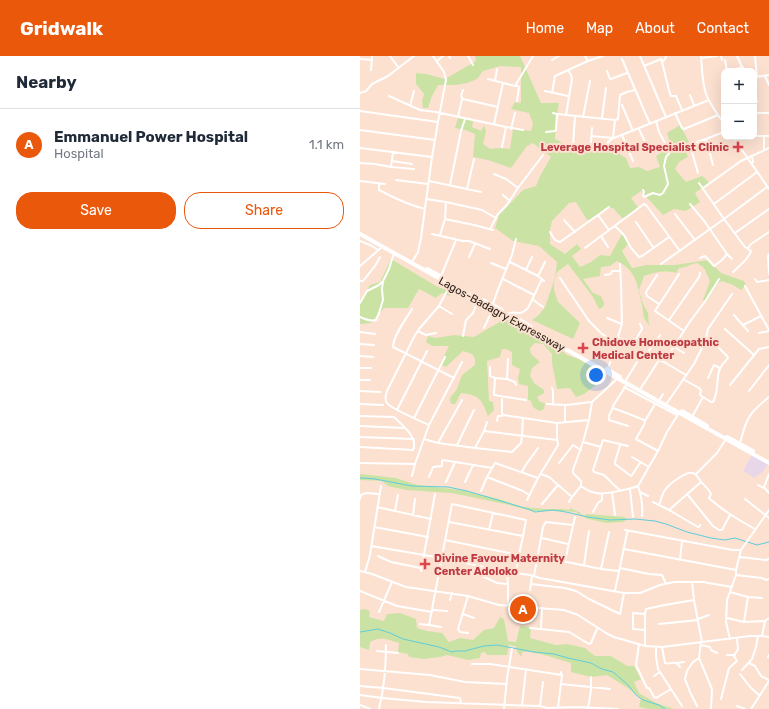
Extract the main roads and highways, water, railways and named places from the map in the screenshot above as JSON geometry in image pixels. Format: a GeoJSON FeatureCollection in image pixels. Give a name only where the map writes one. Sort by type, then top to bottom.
{"type":"FeatureCollection","features":[{"type":"Feature","properties":{"kind":"highway","name":"Lagos-Badagry Expressway"},"geometry":{"type":"LineString","coordinates":[[360,233],[395,254],[441,276],[492,309]]}},
{"type":"Feature","properties":{"kind":"highway","name":"Lagos-Badagry Expressway"},"geometry":{"type":"LineString","coordinates":[[360,233],[492,309],[506,314],[608,370],[626,384],[640,388],[658,403],[667,403],[692,417],[726,439],[769,463]]}},
{"type":"Feature","properties":{"kind":"highway","name":"Lagos-Badagry Expressway"},"geometry":{"type":"LineString","coordinates":[[506,314],[618,378],[658,403],[678,414],[698,422],[769,460]]}},
{"type":"Feature","properties":{"kind":"waterway"},"geometry":{"type":"LineString","coordinates":[[360,478],[375,479],[412,486],[448,487],[467,491],[535,512],[553,510],[610,520],[635,519],[655,521],[687,532],[711,538],[725,540],[735,538],[757,545],[769,542]]}},
{"type":"Feature","properties":{"kind":"waterway"},"geometry":{"type":"LineString","coordinates":[[360,632],[378,629],[403,639],[439,647],[452,652],[497,645],[554,654],[591,663],[602,669],[613,672],[643,700],[659,705],[665,709]]}},
{"type":"Feature","properties":{"kind":"place","name":"Leverage Hospital Specialist Clinic"},"geometry":{"type":"Point","coordinates":[738,147]}},
{"type":"Feature","properties":{"kind":"place","name":"Chidove Homoeopathic Medical Center"},"geometry":{"type":"Point","coordinates":[583,348]}},
{"type":"Feature","properties":{"kind":"place","name":"Divine Favour Maternity Center Adoloko"},"geometry":{"type":"Point","coordinates":[425,564]}},
{"type":"Feature","properties":{"kind":"place","name":"Emmanuel Power Hospital"},"geometry":{"type":"Point","coordinates":[523,609]}}]}
